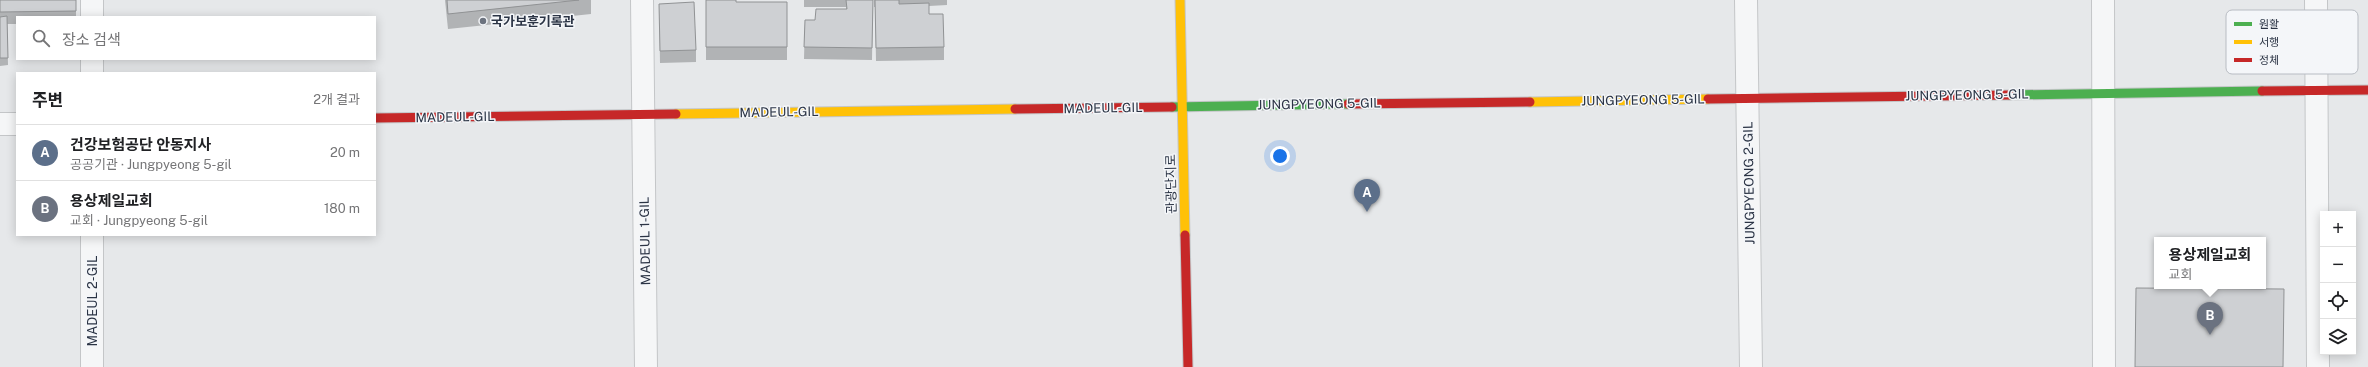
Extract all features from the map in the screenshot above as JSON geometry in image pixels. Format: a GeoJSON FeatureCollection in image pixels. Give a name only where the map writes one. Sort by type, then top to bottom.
{"type":"FeatureCollection","features":[{"type":"Feature","properties":{"kind":"street"},"geometry":{"type":"LineString","coordinates":[[92,0],[92,16]]}},
{"type":"Feature","properties":{"kind":"street","name":"MADEUL 1-GIL"},"geometry":{"type":"LineString","coordinates":[[642,0],[646,367]]}},
{"type":"Feature","properties":{"kind":"street","name":"관광단지로"},"geometry":{"type":"LineString","coordinates":[[1180,0],[1188,367]]}},
{"type":"Feature","properties":{"kind":"street","name":"JUNGPYEONG 2-GIL"},"geometry":{"type":"LineString","coordinates":[[1746,0],[1751,367]]}},
{"type":"Feature","properties":{"kind":"street"},"geometry":{"type":"LineString","coordinates":[[2103,0],[2104,367]]}},
{"type":"Feature","properties":{"kind":"street"},"geometry":{"type":"LineString","coordinates":[[92,60],[92,72]]}},
{"type":"Feature","properties":{"kind":"street"},"geometry":{"type":"LineString","coordinates":[[2316,74],[2318,367]]}},
{"type":"Feature","properties":{"kind":"street","name":"JUNGPYEONG 5-GIL"},"geometry":{"type":"LineString","coordinates":[[1182,106],[2368,90]]}},
{"type":"Feature","properties":{"kind":"street","name":"MADEUL-GIL"},"geometry":{"type":"LineString","coordinates":[[376,118],[1182,106]]}},
{"type":"Feature","properties":{"kind":"street"},"geometry":{"type":"LineString","coordinates":[[0,124],[16,124]]}},
{"type":"Feature","properties":{"kind":"street","name":"MADEUL 2-GIL"},"geometry":{"type":"LineString","coordinates":[[92,236],[92,367]]}},
{"type":"Feature","properties":{"kind":"building"},"geometry":{"type":"Polygon","coordinates":[[[0,0],[76,0],[76,11],[0,12],[0,0]]]}},
{"type":"Feature","properties":{"kind":"building"},"geometry":{"type":"Polygon","coordinates":[[[447,0],[579,0],[448,14],[447,0]]]}},
{"type":"Feature","properties":{"kind":"building"},"geometry":{"type":"Polygon","coordinates":[[[706,0],[736,0],[736,2],[787,2],[787,47],[706,47],[706,0]]]}},
{"type":"Feature","properties":{"kind":"building"},"geometry":{"type":"Polygon","coordinates":[[[846,0],[873,0],[872,48],[804,47],[805,20],[815,20],[816,9],[847,9],[846,0]]]}},
{"type":"Feature","properties":{"kind":"building"},"geometry":{"type":"Polygon","coordinates":[[[875,0],[899,0],[899,4],[929,3],[929,14],[943,14],[944,47],[876,48],[875,0]]]}},
{"type":"Feature","properties":{"kind":"building"},"geometry":{"type":"Polygon","coordinates":[[[694,2],[696,50],[660,51],[659,4],[694,2]]]}},
{"type":"Feature","properties":{"kind":"building"},"geometry":{"type":"Polygon","coordinates":[[[7,16],[8,58],[0,58],[0,17],[7,16]]]}},
{"type":"Feature","properties":{"kind":"building"},"geometry":{"type":"Polygon","coordinates":[[[2136,288],[2284,289],[2283,367],[2135,367],[2136,288]]]}},
{"type":"Feature","properties":{"kind":"traffic: fast"},"geometry":{"type":"LineString","coordinates":[[2010,95],[2262,91]]}},
{"type":"Feature","properties":{"kind":"traffic: fast"},"geometry":{"type":"LineString","coordinates":[[1172,107],[1348,104]]}},
{"type":"Feature","properties":{"kind":"traffic: slow"},"geometry":{"type":"LineString","coordinates":[[1180,0],[1185,235]]}},
{"type":"Feature","properties":{"kind":"traffic: slow"},"geometry":{"type":"LineString","coordinates":[[1530,102],[1708,99]]}},
{"type":"Feature","properties":{"kind":"traffic: slow"},"geometry":{"type":"LineString","coordinates":[[676,114],[1015,109]]}},
{"type":"Feature","properties":{"kind":"traffic: jam"},"geometry":{"type":"LineString","coordinates":[[2262,91],[2368,90]]}},
{"type":"Feature","properties":{"kind":"traffic: jam"},"geometry":{"type":"LineString","coordinates":[[1708,99],[2010,95]]}},
{"type":"Feature","properties":{"kind":"traffic: jam"},"geometry":{"type":"LineString","coordinates":[[1348,104],[1530,102]]}},
{"type":"Feature","properties":{"kind":"traffic: jam"},"geometry":{"type":"LineString","coordinates":[[1015,109],[1172,107]]}},
{"type":"Feature","properties":{"kind":"traffic: jam"},"geometry":{"type":"LineString","coordinates":[[376,118],[676,114]]}},
{"type":"Feature","properties":{"kind":"traffic: jam"},"geometry":{"type":"LineString","coordinates":[[1185,235],[1188,367]]}},
{"type":"Feature","properties":{"kind":"place","name":"국가보훈기록관"},"geometry":{"type":"Point","coordinates":[483,21]}},
{"type":"Feature","properties":{"kind":"place","name":"건강보험공단 안동지사"},"geometry":{"type":"Point","coordinates":[1367,212]}},
{"type":"Feature","properties":{"kind":"place","name":"용상제일교회"},"geometry":{"type":"Point","coordinates":[2210,335]}}]}
